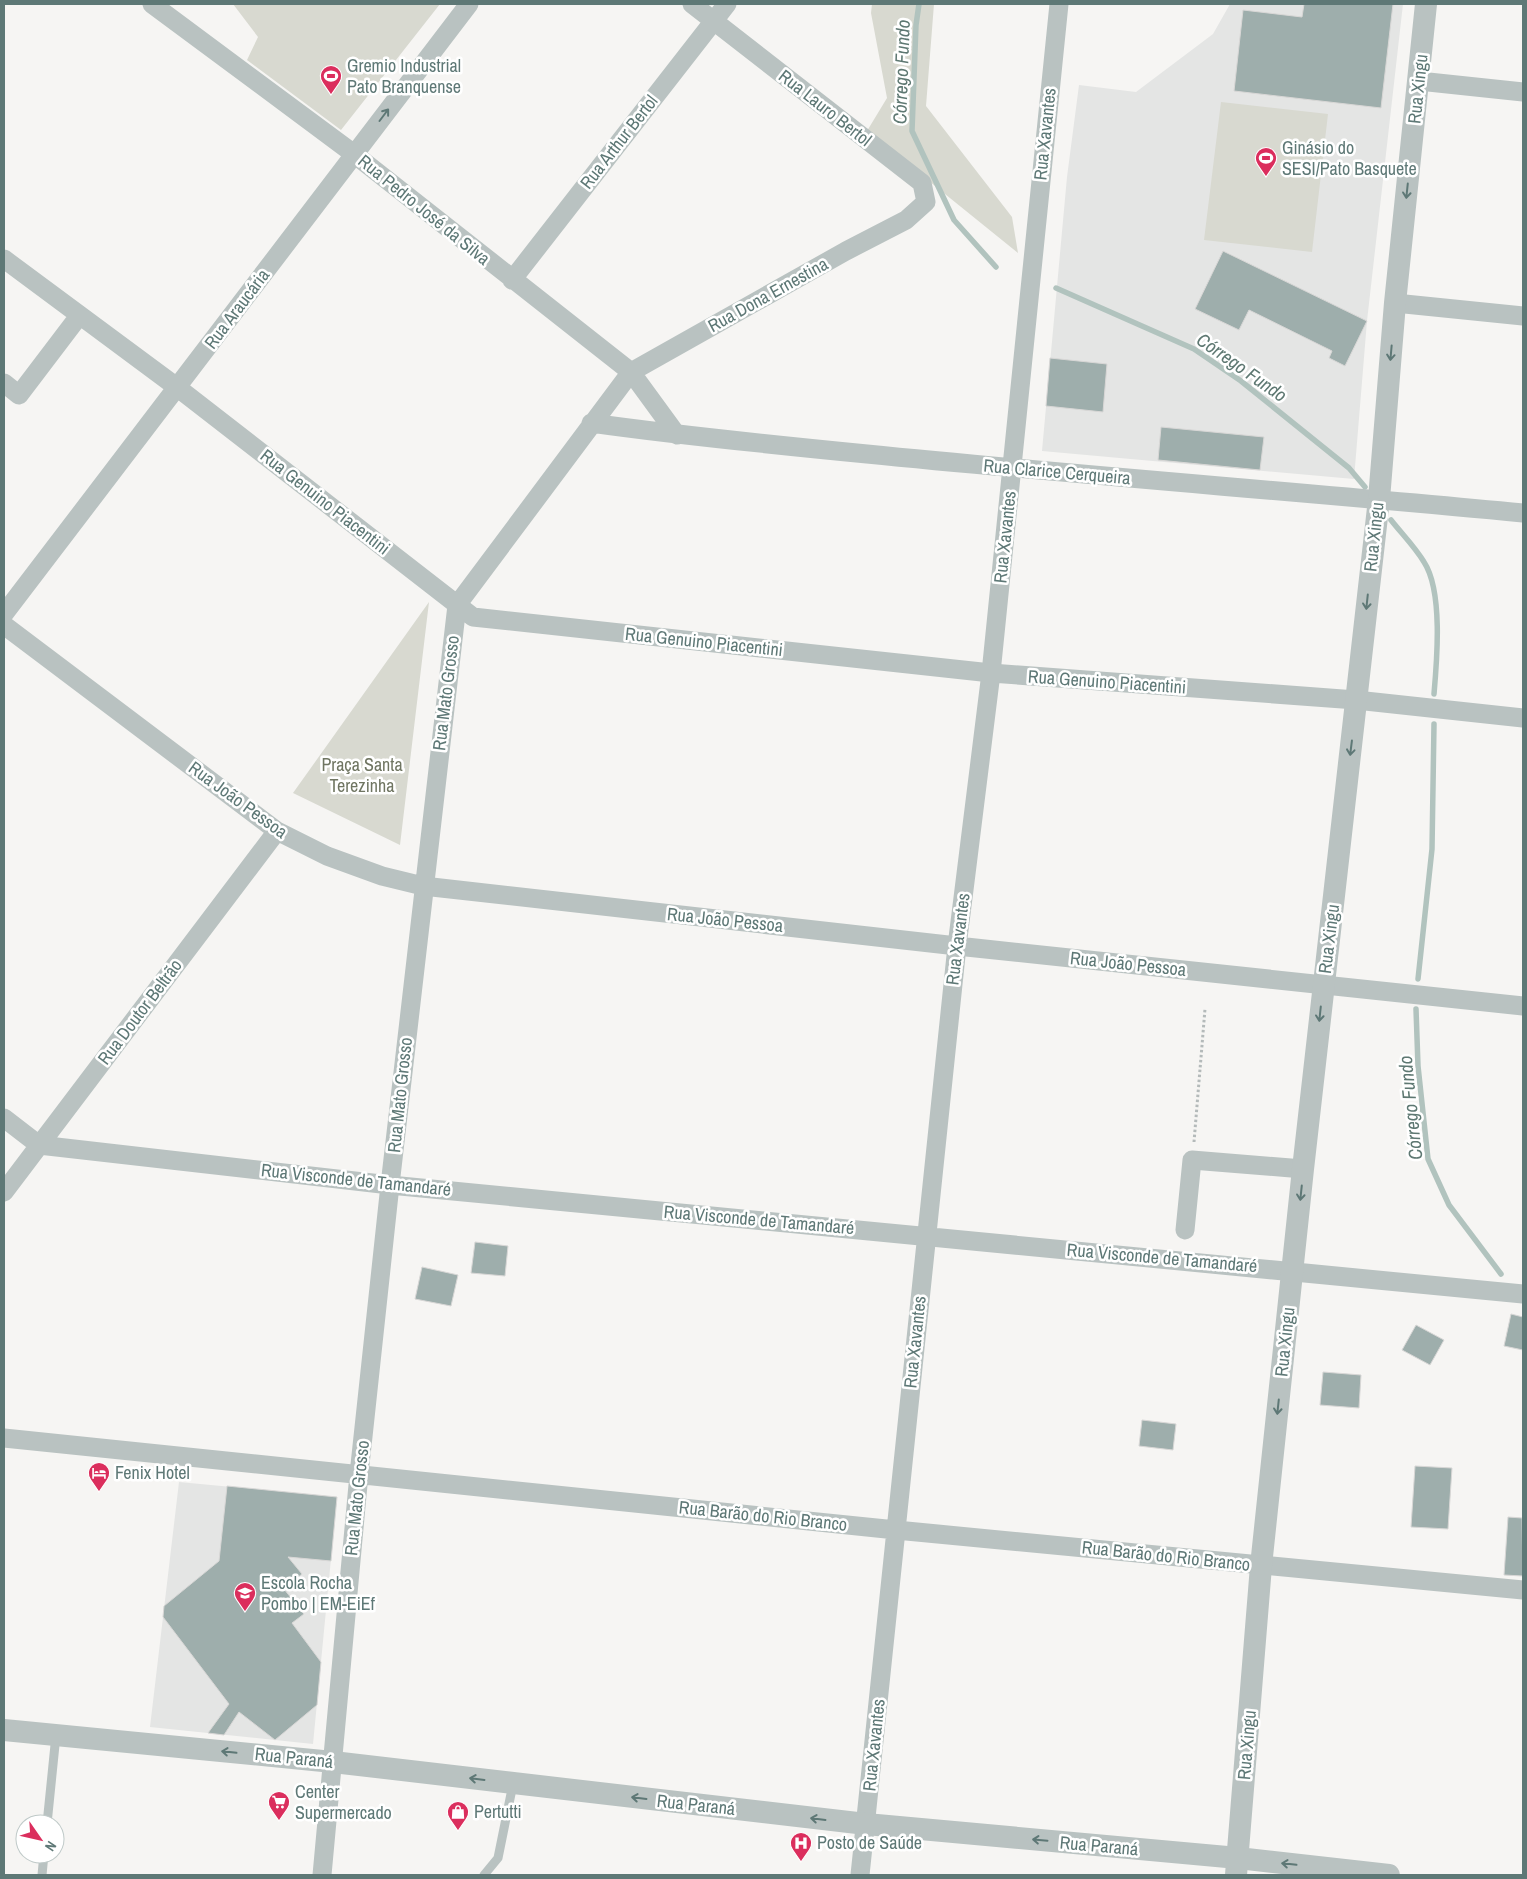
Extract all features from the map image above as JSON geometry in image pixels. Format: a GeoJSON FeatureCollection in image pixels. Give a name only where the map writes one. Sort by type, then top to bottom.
{"type":"FeatureCollection","features":[{"type":"Feature","properties":{"kind":"street","name":"Rua Pedro José da Silva"},"geometry":{"type":"LineString","coordinates":[[152,4],[354,154],[631,372],[677,436]]}},
{"type":"Feature","properties":{"kind":"street","name":"Rua Araucária"},"geometry":{"type":"LineString","coordinates":[[4,614],[469,4]]}},
{"type":"Feature","properties":{"kind":"street","name":"Rua Lauro Bertol"},"geometry":{"type":"LineString","coordinates":[[692,4],[922,183],[926,202],[906,220]]}},
{"type":"Feature","properties":{"kind":"street","name":"Rua Arthur Bertol"},"geometry":{"type":"LineString","coordinates":[[512,280],[727,4]]}},
{"type":"Feature","properties":{"kind":"street","name":"Rua Xavantes"},"geometry":{"type":"LineString","coordinates":[[860,1875],[957,946],[991,673],[1059,4]]}},
{"type":"Feature","properties":{"kind":"street","name":"Rua Xingu"},"geometry":{"type":"LineString","coordinates":[[1237,1867],[1261,1566],[1303,1169],[1379,499],[1395,303],[1426,4]]}},
{"type":"Feature","properties":{"kind":"street"},"geometry":{"type":"LineString","coordinates":[[1419,80],[1523,92]]}},
{"type":"Feature","properties":{"kind":"street","name":"Rua Dona Ernestina"},"geometry":{"type":"LineString","coordinates":[[631,372],[846,251],[906,220]]}},
{"type":"Feature","properties":{"kind":"street","name":"Rua Genuino Piacentini"},"geometry":{"type":"LineString","coordinates":[[4,259],[178,388],[473,617],[991,673],[1356,700],[1523,718]]}},
{"type":"Feature","properties":{"kind":"street"},"geometry":{"type":"LineString","coordinates":[[1395,303],[1523,316]]}},
{"type":"Feature","properties":{"kind":"street"},"geometry":{"type":"LineString","coordinates":[[4,383],[19,395],[79,316]]}},
{"type":"Feature","properties":{"kind":"street","name":"Rua Mato Grosso"},"geometry":{"type":"LineString","coordinates":[[322,1875],[359,1474],[423,886],[457,605],[591,423],[631,372]]}},
{"type":"Feature","properties":{"kind":"street","name":"Rua Clarice Cerqueira"},"geometry":{"type":"LineString","coordinates":[[591,423],[677,436],[1011,469],[1379,499],[1523,513]]}},
{"type":"Feature","properties":{"kind":"street","name":"Rua João Pessoa"},"geometry":{"type":"LineString","coordinates":[[4,625],[277,831],[327,856],[382,876],[423,886],[957,946],[1523,1006]]}},
{"type":"Feature","properties":{"kind":"street","name":"Rua Doutor Beltrão"},"geometry":{"type":"LineString","coordinates":[[4,1192],[277,831]]}},
{"type":"Feature","properties":{"kind":"street"},"geometry":{"type":"LineString","coordinates":[[4,1118],[39,1145]]}},
{"type":"Feature","properties":{"kind":"street","name":"Rua Visconde de Tamandaré"},"geometry":{"type":"LineString","coordinates":[[39,1145],[390,1185],[1292,1270],[1523,1294]]}},
{"type":"Feature","properties":{"kind":"street"},"geometry":{"type":"LineString","coordinates":[[1186,1230],[1192,1160],[1303,1169]]}},
{"type":"Feature","properties":{"kind":"street","name":"Rua Barão do Rio Branco"},"geometry":{"type":"LineString","coordinates":[[4,1438],[896,1530],[1523,1590]]}},
{"type":"Feature","properties":{"kind":"street","name":"Rua Paraná"},"geometry":{"type":"LineString","coordinates":[[4,1730],[333,1762],[1237,1867],[1389,1875]]}},
{"type":"Feature","properties":{"kind":"lane"},"geometry":{"type":"LineString","coordinates":[[49,1814],[56,1735]]}},
{"type":"Feature","properties":{"kind":"lane"},"geometry":{"type":"LineString","coordinates":[[484,1875],[498,1858],[513,1783]]}},
{"type":"Feature","properties":{"kind":"path"},"geometry":{"type":"LineString","coordinates":[[1192,1160],[1204,1009]]}},
{"type":"Feature","properties":{"kind":"shaded area"},"geometry":{"type":"Polygon","coordinates":[[[1230,4],[1403,4],[1367,321],[1354,479],[1042,451],[1067,177],[1079,85],[1136,92],[1213,34],[1230,4]]]}},
{"type":"Feature","properties":{"kind":"shaded area","name":"Escola Rocha Pombo | EM-EiEf"},"geometry":{"type":"Polygon","coordinates":[[[179,1482],[337,1497],[313,1744],[150,1727],[179,1482]]]}},
{"type":"Feature","properties":{"kind":"green space","name":"Gremio Industrial Pato Branquense"},"geometry":{"type":"Polygon","coordinates":[[[233,4],[440,4],[341,130],[247,60],[258,37],[233,4]]]}},
{"type":"Feature","properties":{"kind":"green space"},"geometry":{"type":"Polygon","coordinates":[[[872,4],[934,4],[926,106],[1012,217],[1018,253],[867,131],[887,98],[871,13],[872,4]]]}},
{"type":"Feature","properties":{"kind":"green space","name":"Ginásio do SESI/Pato Basquete"},"geometry":{"type":"Polygon","coordinates":[[[1221,102],[1328,114],[1312,252],[1204,240],[1221,102]]]}},
{"type":"Feature","properties":{"kind":"green space","name":"Praça Santa Terezinha"},"geometry":{"type":"Polygon","coordinates":[[[429,602],[400,845],[293,793],[429,602]]]}},
{"type":"Feature","properties":{"kind":"building"},"geometry":{"type":"Polygon","coordinates":[[[1304,4],[1393,4],[1381,108],[1234,91],[1243,10],[1302,17],[1304,4]]]}},
{"type":"Feature","properties":{"kind":"building"},"geometry":{"type":"Polygon","coordinates":[[[1223,251],[1367,321],[1345,366],[1329,358],[1332,351],[1249,310],[1239,330],[1195,309],[1223,251]]]}},
{"type":"Feature","properties":{"kind":"building"},"geometry":{"type":"Polygon","coordinates":[[[1050,358],[1107,364],[1103,412],[1046,406],[1050,358]]]}},
{"type":"Feature","properties":{"kind":"building"},"geometry":{"type":"Polygon","coordinates":[[[1161,427],[1264,437],[1260,470],[1158,460],[1161,427]]]}},
{"type":"Feature","properties":{"kind":"building"},"geometry":{"type":"Polygon","coordinates":[[[475,1242],[508,1246],[505,1276],[471,1273],[475,1242]]]}},
{"type":"Feature","properties":{"kind":"building"},"geometry":{"type":"Polygon","coordinates":[[[422,1267],[458,1275],[451,1306],[415,1299],[422,1267]]]}},
{"type":"Feature","properties":{"kind":"building"},"geometry":{"type":"Polygon","coordinates":[[[1511,1314],[1523,1317],[1523,1350],[1504,1346],[1511,1314]]]}},
{"type":"Feature","properties":{"kind":"building"},"geometry":{"type":"Polygon","coordinates":[[[1416,1325],[1444,1340],[1430,1365],[1402,1350],[1416,1325]]]}},
{"type":"Feature","properties":{"kind":"building"},"geometry":{"type":"Polygon","coordinates":[[[1323,1372],[1361,1375],[1359,1408],[1320,1405],[1323,1372]]]}},
{"type":"Feature","properties":{"kind":"building"},"geometry":{"type":"Polygon","coordinates":[[[1142,1420],[1176,1424],[1173,1450],[1139,1446],[1142,1420]]]}},
{"type":"Feature","properties":{"kind":"building"},"geometry":{"type":"Polygon","coordinates":[[[1415,1466],[1452,1468],[1448,1529],[1411,1527],[1415,1466]]]}},
{"type":"Feature","properties":{"kind":"building","name":"Escola Rocha Pombo | EM-EiEf"},"geometry":{"type":"Polygon","coordinates":[[[227,1486],[337,1497],[331,1561],[288,1557],[302,1574],[284,1589],[304,1614],[292,1623],[321,1662],[317,1705],[275,1740],[239,1712],[224,1735],[208,1733],[229,1704],[163,1617],[164,1606],[219,1561],[227,1486]]]}},
{"type":"Feature","properties":{"kind":"building"},"geometry":{"type":"Polygon","coordinates":[[[1508,1517],[1522,1518],[1523,1576],[1504,1575],[1508,1517]]]}},
{"type":"Feature","properties":{"kind":"waterway","name":"Córrego Fundo"},"geometry":{"type":"LineString","coordinates":[[919,4],[916,25],[912,131],[954,220],[996,267]]}},
{"type":"Feature","properties":{"kind":"waterway","name":"Córrego Fundo"},"geometry":{"type":"LineString","coordinates":[[1056,288],[1194,349],[1241,381],[1349,468],[1365,487]]}},
{"type":"Feature","properties":{"kind":"waterway","name":"Córrego Fundo"},"geometry":{"type":"LineString","coordinates":[[1391,520],[1424,562],[1434,590],[1437,626],[1434,694]]}},
{"type":"Feature","properties":{"kind":"waterway","name":"Córrego Fundo"},"geometry":{"type":"LineString","coordinates":[[1418,979],[1432,849],[1434,724]]}},
{"type":"Feature","properties":{"kind":"waterway","name":"Córrego Fundo"},"geometry":{"type":"LineString","coordinates":[[1416,1009],[1418,1066],[1428,1159],[1449,1205],[1501,1274]]}},
{"type":"Feature","properties":{"kind":"place","name":"Gremio Industrial Pato Branquense"},"geometry":{"type":"Point","coordinates":[331,95]}},
{"type":"Feature","properties":{"kind":"place","name":"Ginásio do SESI/Pato Basquete"},"geometry":{"type":"Point","coordinates":[1266,177]}},
{"type":"Feature","properties":{"kind":"place","name":"Fenix Hotel"},"geometry":{"type":"Point","coordinates":[99,1492]}},
{"type":"Feature","properties":{"kind":"place","name":"Escola Rocha Pombo | EM-EiEf"},"geometry":{"type":"Point","coordinates":[245,1612]}},
{"type":"Feature","properties":{"kind":"place","name":"Center Supermercado"},"geometry":{"type":"Point","coordinates":[279,1821]}},
{"type":"Feature","properties":{"kind":"place","name":"Pertutti"},"geometry":{"type":"Point","coordinates":[458,1831]}},
{"type":"Feature","properties":{"kind":"place","name":"Posto de Saúde"},"geometry":{"type":"Point","coordinates":[801,1862]}}]}
